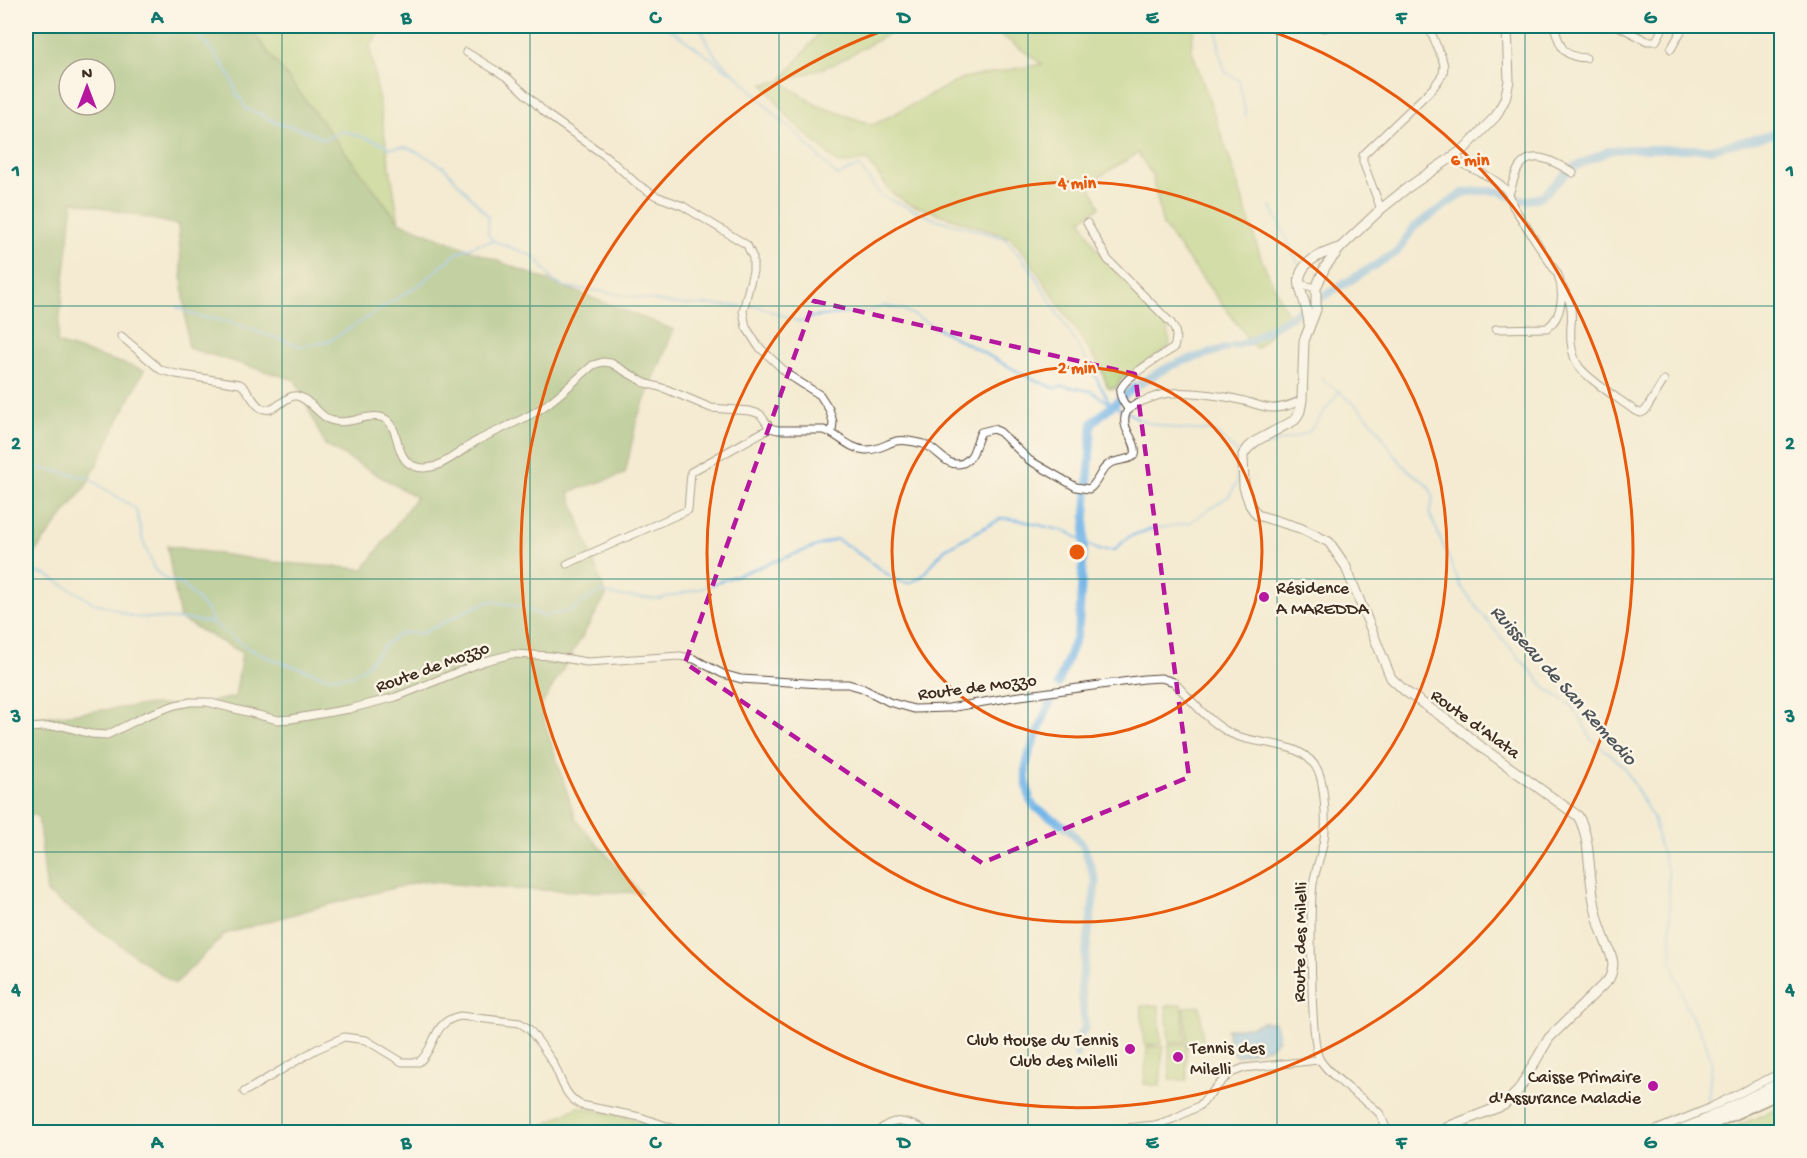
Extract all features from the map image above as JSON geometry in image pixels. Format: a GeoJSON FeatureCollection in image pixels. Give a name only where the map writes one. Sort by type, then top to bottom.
{"type":"FeatureCollection","features":[{"type":"Feature","properties":{"kind":"main road"},"geometry":{"type":"LineString","coordinates":[[1676,1132],[1782,1082]]}},
{"type":"Feature","properties":{"kind":"main road"},"geometry":{"type":"LineString","coordinates":[[1695,1132],[1782,1092]]}},
{"type":"Feature","properties":{"kind":"street"},"geometry":{"type":"LineString","coordinates":[[1381,209],[1363,155],[1433,88],[1443,75],[1442,57],[1428,26]]}},
{"type":"Feature","properties":{"kind":"street"},"geometry":{"type":"LineString","coordinates":[[1300,284],[1316,288],[1325,267],[1341,247],[1407,188],[1464,149],[1496,116],[1505,99],[1509,81],[1507,26]]}},
{"type":"Feature","properties":{"kind":"street"},"geometry":{"type":"LineString","coordinates":[[1554,26],[1562,48],[1573,57],[1586,58]]}},
{"type":"Feature","properties":{"kind":"street"},"geometry":{"type":"LineString","coordinates":[[1618,26],[1647,41],[1656,40],[1664,26]]}},
{"type":"Feature","properties":{"kind":"street"},"geometry":{"type":"LineString","coordinates":[[1671,49],[1684,26]]}},
{"type":"Feature","properties":{"kind":"street"},"geometry":{"type":"LineString","coordinates":[[466,52],[508,78],[549,116],[607,157],[637,184],[656,196],[683,206],[747,245],[753,258],[753,271],[742,311],[746,327],[758,346],[790,376],[819,395],[829,410],[833,422],[832,432]]}},
{"type":"Feature","properties":{"kind":"street"},"geometry":{"type":"LineString","coordinates":[[1509,194],[1518,168],[1522,163],[1535,157],[1543,158],[1570,171]]}},
{"type":"Feature","properties":{"kind":"street"},"geometry":{"type":"LineString","coordinates":[[1452,158],[1495,180],[1509,194],[1513,206],[1558,275],[1571,301],[1571,341],[1573,356],[1579,367],[1641,413],[1645,411],[1665,380]]}},
{"type":"Feature","properties":{"kind":"street"},"geometry":{"type":"LineString","coordinates":[[121,336],[161,370],[240,384],[246,387],[256,404],[263,409],[273,409],[293,396],[298,396],[321,415],[330,419],[347,422],[374,416],[384,418],[391,423],[403,460],[411,466],[421,468],[434,467],[454,458],[474,442],[537,411],[593,365],[603,362],[611,363],[645,383],[666,389],[711,408],[760,414],[770,428],[778,430],[832,432],[854,448],[876,450],[898,440],[910,441],[927,445],[949,462],[956,464],[971,458],[981,432],[993,429],[1000,432],[1029,460],[1076,487],[1089,489],[1105,467],[1111,463],[1131,459],[1135,455],[1135,444],[1126,428],[1127,413],[1120,394],[1121,386],[1139,370],[1174,348],[1177,339],[1176,330],[1171,323],[1108,260],[1087,223]]}},
{"type":"Feature","properties":{"kind":"street"},"geometry":{"type":"LineString","coordinates":[[1309,330],[1308,311],[1300,276],[1306,264],[1326,252],[1341,247]]}},
{"type":"Feature","properties":{"kind":"street"},"geometry":{"type":"LineString","coordinates":[[1496,329],[1547,328],[1555,320],[1562,295],[1562,286]]}},
{"type":"Feature","properties":{"kind":"street","name":"Route d'Alata"},"geometry":{"type":"LineString","coordinates":[[1316,288],[1316,310],[1304,341],[1300,411],[1295,420],[1256,441],[1243,455],[1244,487],[1250,505],[1257,515],[1300,528],[1329,542],[1346,565],[1391,678],[1405,692],[1578,816],[1585,827],[1594,903],[1614,963],[1608,979],[1549,1038],[1518,1091],[1504,1105],[1440,1132]]}},
{"type":"Feature","properties":{"kind":"street"},"geometry":{"type":"LineString","coordinates":[[1127,413],[1137,404],[1149,398],[1171,393],[1238,399],[1271,408],[1280,408],[1302,400]]}},
{"type":"Feature","properties":{"kind":"street"},"geometry":{"type":"LineString","coordinates":[[567,564],[688,510],[691,472],[770,428]]}},
{"type":"Feature","properties":{"kind":"street","name":"Route de Mozzo"},"geometry":{"type":"LineString","coordinates":[[26,728],[62,726],[91,734],[107,735],[145,716],[190,702],[207,702],[278,720],[350,709],[396,697],[485,661],[512,654],[551,656],[587,662],[680,656],[694,659],[723,674],[741,679],[848,684],[862,687],[901,706],[928,710],[1161,678]]}},
{"type":"Feature","properties":{"kind":"street","name":"Route des Milelli"},"geometry":{"type":"LineString","coordinates":[[1161,678],[1174,682],[1225,730],[1246,739],[1299,751],[1309,758],[1319,772],[1323,787],[1325,831],[1313,885],[1312,920],[1313,1023],[1319,1060]]}},
{"type":"Feature","properties":{"kind":"street"},"geometry":{"type":"LineString","coordinates":[[244,1092],[315,1050],[344,1037],[366,1040],[402,1062],[419,1062],[428,1051],[438,1029],[444,1022],[452,1018],[467,1017],[525,1025],[553,1063],[567,1093],[573,1101],[580,1105],[640,1117],[684,1132]]}},
{"type":"Feature","properties":{"kind":"street"},"geometry":{"type":"LineString","coordinates":[[1087,1132],[1155,1125],[1173,1119],[1199,1106],[1231,1073],[1244,1068],[1319,1060],[1380,1114],[1385,1131]]}},
{"type":"Feature","properties":{"kind":"street"},"geometry":{"type":"LineString","coordinates":[[1651,1132],[1713,1107],[1782,1072]]}},
{"type":"Feature","properties":{"kind":"street"},"geometry":{"type":"LineString","coordinates":[[878,1132],[886,1123],[896,1121],[912,1124],[929,1132]]}},
{"type":"Feature","properties":{"kind":"street"},"geometry":{"type":"LineString","coordinates":[[1299,1132],[1330,1132]]}},
{"type":"Feature","properties":{"kind":"highlighted area"},"geometry":{"type":"Polygon","coordinates":[[[814,301],[1135,374],[1189,777],[982,863],[685,663],[814,301]]]}},
{"type":"Feature","properties":{"kind":"green space"},"geometry":{"type":"Polygon","coordinates":[[[26,26],[248,26],[399,222],[674,330],[637,419],[625,474],[569,492],[606,596],[540,708],[576,820],[641,893],[512,889],[421,881],[225,934],[175,984],[47,893],[38,816],[26,813],[26,719],[146,705],[191,705],[235,697],[242,653],[180,619],[167,546],[273,562],[364,569],[416,497],[325,445],[295,380],[188,348],[178,225],[73,201],[57,343],[144,370],[86,486],[26,561],[26,26]]]}},
{"type":"Feature","properties":{"kind":"green space"},"geometry":{"type":"Polygon","coordinates":[[[248,26],[382,26],[370,47],[399,222],[248,26]]]}},
{"type":"Feature","properties":{"kind":"green space"},"geometry":{"type":"Polygon","coordinates":[[[815,26],[903,26],[834,64],[782,82],[816,105],[873,125],[963,78],[1042,64],[988,26],[1195,26],[1191,48],[1262,261],[1288,315],[1256,349],[1163,226],[1152,175],[1138,153],[1089,183],[1100,207],[1081,219],[1095,247],[1168,329],[1170,346],[1122,378],[1115,389],[1108,388],[1100,366],[1026,255],[1011,238],[909,204],[892,193],[867,160],[839,164],[791,120],[763,84],[781,81],[820,32],[815,26]]]}},
{"type":"Feature","properties":{"kind":"green space"},"geometry":{"type":"Polygon","coordinates":[[[1182,1004],[1185,1042],[1169,1043],[1166,1006],[1182,1004]]]}},
{"type":"Feature","properties":{"kind":"green space"},"geometry":{"type":"Polygon","coordinates":[[[1159,1005],[1161,1044],[1144,1045],[1141,1006],[1159,1005]]]}},
{"type":"Feature","properties":{"kind":"green space"},"geometry":{"type":"Polygon","coordinates":[[[1200,1006],[1203,1045],[1188,1047],[1184,1007],[1200,1006]]]}},
{"type":"Feature","properties":{"kind":"green space"},"geometry":{"type":"Polygon","coordinates":[[[1186,1044],[1187,1080],[1170,1080],[1169,1045],[1186,1044]]]}},
{"type":"Feature","properties":{"kind":"green space"},"geometry":{"type":"Polygon","coordinates":[[[1147,1046],[1163,1047],[1160,1086],[1144,1084],[1147,1046]]]}},
{"type":"Feature","properties":{"kind":"green space"},"geometry":{"type":"Polygon","coordinates":[[[578,1107],[639,1120],[675,1132],[531,1132],[578,1107]]]}},
{"type":"Feature","properties":{"kind":"green space"},"geometry":{"type":"Polygon","coordinates":[[[1775,1110],[1781,1125],[1781,1132],[1728,1132],[1727,1130],[1775,1110]]]}},
{"type":"Feature","properties":{"kind":"water"},"geometry":{"type":"Polygon","coordinates":[[[1262,1022],[1275,1022],[1278,1039],[1271,1047],[1237,1056],[1234,1054],[1227,1029],[1250,1027],[1262,1022]]]}},
{"type":"Feature","properties":{"kind":"waterway"},"geometry":{"type":"LineString","coordinates":[[193,26],[194,31],[226,69],[237,96],[247,110],[324,139],[343,131],[385,144],[389,148],[406,147],[421,154],[444,167],[488,216],[488,235],[494,241],[537,259],[553,281],[565,287],[674,304],[741,306]]}},
{"type":"Feature","properties":{"kind":"waterway"},"geometry":{"type":"LineString","coordinates":[[666,26],[731,73]]}},
{"type":"Feature","properties":{"kind":"waterway"},"geometry":{"type":"LineString","coordinates":[[699,26],[716,57],[797,134],[837,176],[859,166],[880,195],[932,218],[1005,238],[1031,269],[1110,403]]}},
{"type":"Feature","properties":{"kind":"waterway"},"geometry":{"type":"LineString","coordinates":[[1217,26],[1225,72],[1239,80],[1246,116]]}},
{"type":"Feature","properties":{"kind":"waterway"},"geometry":{"type":"LineString","coordinates":[[1234,346],[1248,342],[1397,252],[1414,227],[1463,193],[1500,191],[1515,199],[1528,200],[1541,197],[1572,168],[1611,150],[1711,149],[1782,132]]}},
{"type":"Feature","properties":{"kind":"waterway"},"geometry":{"type":"LineString","coordinates":[[1271,206],[1298,263]]}},
{"type":"Feature","properties":{"kind":"waterway"},"geometry":{"type":"LineString","coordinates":[[177,307],[196,316],[229,322],[300,346],[328,342],[422,283],[457,253],[478,244],[494,241]]}},
{"type":"Feature","properties":{"kind":"waterway"},"geometry":{"type":"LineString","coordinates":[[747,306],[760,307],[800,322],[812,317],[868,311],[885,306],[904,310],[1028,377],[1054,388],[1063,386],[1091,391],[1145,422],[1177,429],[1213,431],[1238,454]]}},
{"type":"Feature","properties":{"kind":"waterway"},"geometry":{"type":"LineString","coordinates":[[1058,684],[1079,623],[1092,423],[1156,373],[1181,362],[1226,348]]}},
{"type":"Feature","properties":{"kind":"waterway","name":"Ruisseau de San Remedio"},"geometry":{"type":"LineString","coordinates":[[1320,378],[1361,411],[1373,423],[1401,463],[1428,486],[1433,499],[1429,512],[1461,587],[1493,628],[1547,689],[1571,705],[1591,739],[1623,765],[1654,820],[1668,871],[1672,962],[1686,1006],[1704,1039],[1712,1060],[1708,1100]]}},
{"type":"Feature","properties":{"kind":"waterway","name":"Ruisseau de San Remedio"},"geometry":{"type":"LineString","coordinates":[[1252,450],[1308,433],[1340,391]]}},
{"type":"Feature","properties":{"kind":"waterway","name":"Ruisseau de San Remedio"},"geometry":{"type":"LineString","coordinates":[[26,466],[87,477],[136,509],[143,541],[154,569],[165,579],[183,585],[208,611],[213,623],[245,647],[271,659],[327,677],[351,676],[366,666],[386,644],[401,633],[423,633],[491,601],[519,606],[544,616],[570,611],[599,592],[658,599],[699,589],[836,539],[898,581],[909,583],[921,577],[945,549],[1002,518],[1068,532],[1098,550],[1115,550],[1128,537],[1148,530],[1189,523],[1229,496],[1237,482],[1236,468],[1238,455],[1241,454]]}},
{"type":"Feature","properties":{"kind":"waterway"},"geometry":{"type":"LineString","coordinates":[[26,570],[47,575],[94,603],[133,617],[212,623]]}},
{"type":"Feature","properties":{"kind":"waterway"},"geometry":{"type":"LineString","coordinates":[[1052,698],[1029,754],[1026,779],[1030,801],[1036,808],[1069,829],[1084,847],[1096,882],[1081,987],[1085,1027],[1075,1044],[1077,1056]]}},
{"type":"Feature","properties":{"kind":"place","name":"Résidence A MAREDDA"},"geometry":{"type":"Point","coordinates":[1264,597]}},
{"type":"Feature","properties":{"kind":"place","name":"Club House du Tennis Club des Milelli"},"geometry":{"type":"Point","coordinates":[1130,1049]}},
{"type":"Feature","properties":{"kind":"place","name":"Tennis des Milelli"},"geometry":{"type":"Point","coordinates":[1178,1057]}},
{"type":"Feature","properties":{"kind":"place","name":"Caisse Primaire d'Assurance Maladie"},"geometry":{"type":"Point","coordinates":[1653,1086]}}]}
